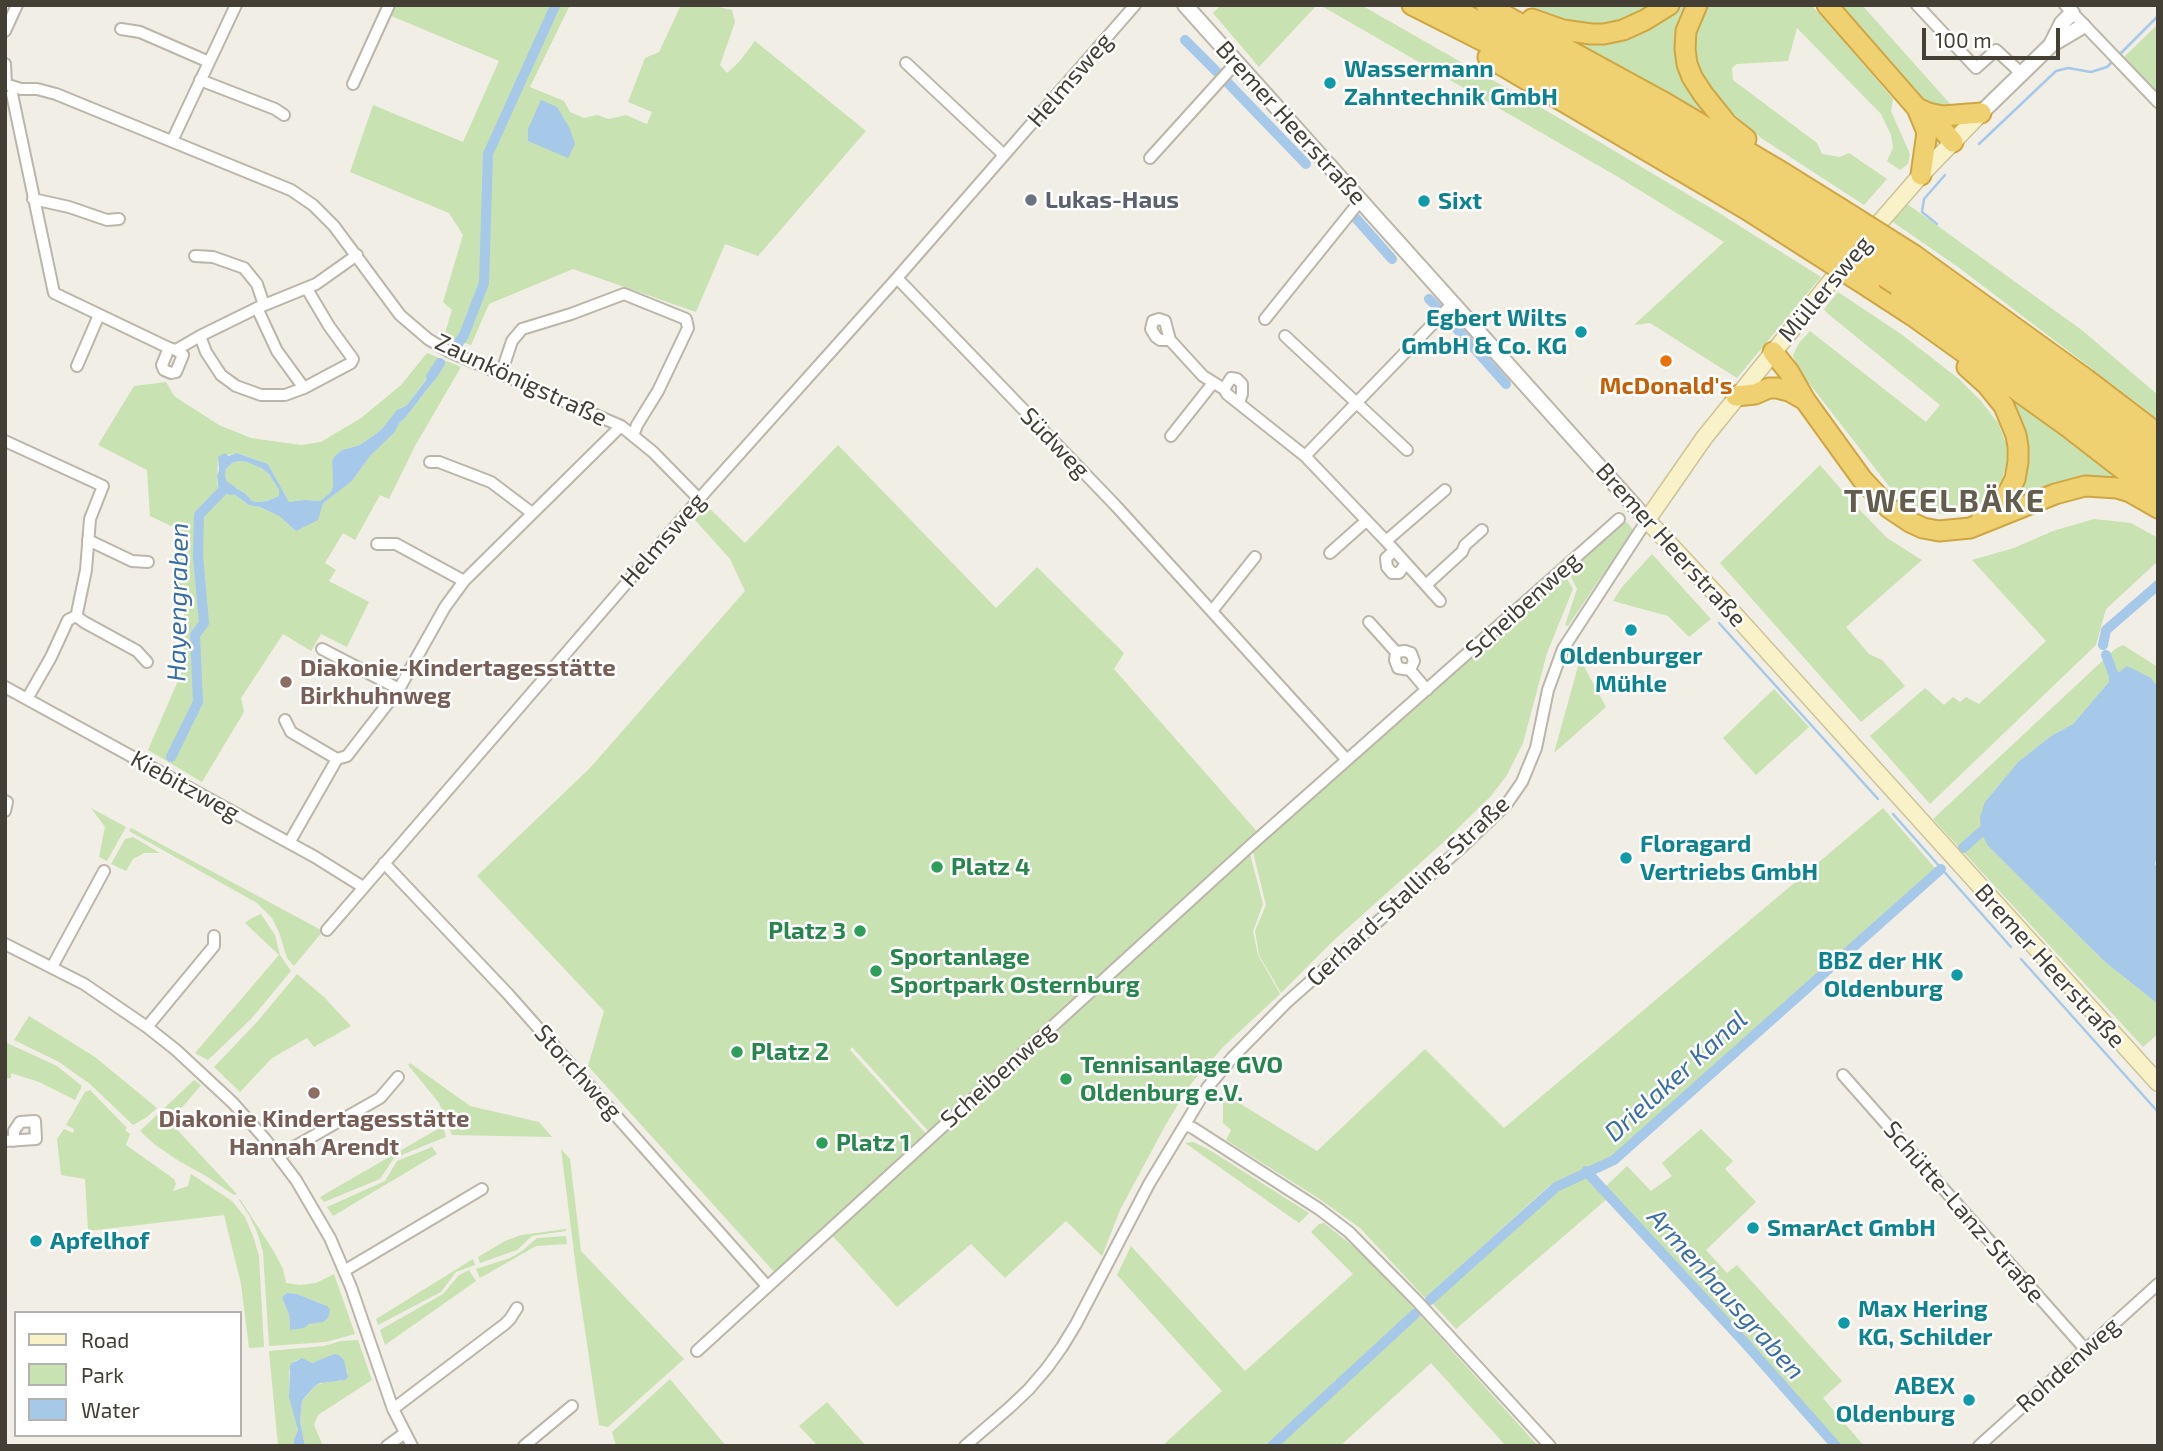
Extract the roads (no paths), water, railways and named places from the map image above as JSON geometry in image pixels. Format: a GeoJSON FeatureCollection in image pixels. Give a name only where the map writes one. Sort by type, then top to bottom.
{"type":"FeatureCollection","features":[{"type":"Feature","properties":{"kind":"highway"},"geometry":{"type":"LineString","coordinates":[[1410,5],[1462,42],[1746,209],[1821,226],[1901,277],[2087,379],[2158,434]]}},
{"type":"Feature","properties":{"kind":"highway"},"geometry":{"type":"LineString","coordinates":[[1447,5],[1602,86],[1901,277],[1998,334],[2158,456]]}},
{"type":"Feature","properties":{"kind":"highway"},"geometry":{"type":"LineString","coordinates":[[1487,6],[1563,30],[1591,34],[1623,30],[1669,5]]}},
{"type":"Feature","properties":{"kind":"highway"},"geometry":{"type":"LineString","coordinates":[[1698,5],[1686,31],[1685,49],[1692,77],[1727,124],[1780,170],[1821,226]]}},
{"type":"Feature","properties":{"kind":"highway"},"geometry":{"type":"LineString","coordinates":[[1827,5],[1949,146]]}},
{"type":"Feature","properties":{"kind":"highway"},"geometry":{"type":"LineString","coordinates":[[1487,6],[1660,100],[1780,170]]}},
{"type":"Feature","properties":{"kind":"highway"},"geometry":{"type":"LineString","coordinates":[[1924,117],[1981,113]]}},
{"type":"Feature","properties":{"kind":"highway"},"geometry":{"type":"LineString","coordinates":[[1921,175],[1924,117]]}},
{"type":"Feature","properties":{"kind":"highway"},"geometry":{"type":"LineString","coordinates":[[1901,277],[1913,316],[1987,386],[2004,406],[2016,435],[2018,462],[2015,479],[1999,505],[1970,528]]}},
{"type":"Feature","properties":{"kind":"highway"},"geometry":{"type":"LineString","coordinates":[[1901,277],[2158,476]]}},
{"type":"Feature","properties":{"kind":"highway"},"geometry":{"type":"LineString","coordinates":[[1913,316],[2068,427],[2158,497]]}},
{"type":"Feature","properties":{"kind":"highway"},"geometry":{"type":"LineString","coordinates":[[1769,356],[1862,479],[1889,509],[1923,528],[1939,531],[1970,528],[2055,494],[2085,486],[2117,488],[2130,492],[2158,508]]}},
{"type":"Feature","properties":{"kind":"highway"},"geometry":{"type":"LineString","coordinates":[[1736,396],[1755,394],[1769,388],[1797,395]]}},
{"type":"Feature","properties":{"kind":"main road","name":"Müllersweg"},"geometry":{"type":"LineString","coordinates":[[1647,520],[1736,396],[1921,175],[1981,113]]}},
{"type":"Feature","properties":{"kind":"main road","name":"Bremer Heerstraße"},"geometry":{"type":"LineString","coordinates":[[1647,520],[2158,1083]]}},
{"type":"Feature","properties":{"kind":"street"},"geometry":{"type":"LineString","coordinates":[[5,31],[17,5]]}},
{"type":"Feature","properties":{"kind":"street"},"geometry":{"type":"LineString","coordinates":[[172,141],[236,5]]}},
{"type":"Feature","properties":{"kind":"street"},"geometry":{"type":"LineString","coordinates":[[354,84],[389,5]]}},
{"type":"Feature","properties":{"kind":"street","name":"Helmsweg"},"geometry":{"type":"LineString","coordinates":[[327,930],[699,499],[897,278],[1135,5]]}},
{"type":"Feature","properties":{"kind":"street","name":"Bremer Heerstraße"},"geometry":{"type":"LineString","coordinates":[[1185,5],[1647,520]]}},
{"type":"Feature","properties":{"kind":"street"},"geometry":{"type":"LineString","coordinates":[[1917,5],[1976,68],[1996,50],[2022,74]]}},
{"type":"Feature","properties":{"kind":"street"},"geometry":{"type":"LineString","coordinates":[[2068,9],[2158,102]]}},
{"type":"Feature","properties":{"kind":"street","name":"Müllersweg"},"geometry":{"type":"LineString","coordinates":[[2051,45],[2068,9]]}},
{"type":"Feature","properties":{"kind":"street","name":"Müllersweg"},"geometry":{"type":"LineString","coordinates":[[1981,113],[2051,45],[2083,26]]}},
{"type":"Feature","properties":{"kind":"street"},"geometry":{"type":"LineString","coordinates":[[121,29],[140,32],[209,62]]}},
{"type":"Feature","properties":{"kind":"street"},"geometry":{"type":"LineString","coordinates":[[1150,158],[1236,63]]}},
{"type":"Feature","properties":{"kind":"street"},"geometry":{"type":"LineString","coordinates":[[5,64],[54,293],[173,349],[260,306],[307,289],[357,255]]}},
{"type":"Feature","properties":{"kind":"street"},"geometry":{"type":"LineString","coordinates":[[906,64],[1004,155]]}},
{"type":"Feature","properties":{"kind":"street"},"geometry":{"type":"LineString","coordinates":[[200,80],[275,108],[285,115]]}},
{"type":"Feature","properties":{"kind":"street","name":"Zaunkönigstraße"},"geometry":{"type":"LineString","coordinates":[[10,89],[37,89],[56,94],[291,190],[313,205],[334,226],[400,315],[415,329],[442,348],[621,426],[653,452],[699,499]]}},
{"type":"Feature","properties":{"kind":"street"},"geometry":{"type":"LineString","coordinates":[[33,199],[69,207],[107,220],[119,219]]}},
{"type":"Feature","properties":{"kind":"street"},"geometry":{"type":"LineString","coordinates":[[1265,319],[1360,201]]}},
{"type":"Feature","properties":{"kind":"street"},"geometry":{"type":"LineString","coordinates":[[195,256],[212,257],[243,268],[257,284],[260,306],[277,351],[304,388]]}},
{"type":"Feature","properties":{"kind":"street","name":"Südweg"},"geometry":{"type":"LineString","coordinates":[[897,278],[1116,506],[1348,760]]}},
{"type":"Feature","properties":{"kind":"street"},"geometry":{"type":"LineString","coordinates":[[200,336],[206,352],[221,374],[236,386],[261,396],[285,396],[304,388],[351,363],[353,359],[328,326],[307,289]]}},
{"type":"Feature","properties":{"kind":"street"},"geometry":{"type":"LineString","coordinates":[[501,374],[512,341],[522,329],[624,294],[686,319],[688,328],[633,436]]}},
{"type":"Feature","properties":{"kind":"street"},"geometry":{"type":"LineString","coordinates":[[1305,456],[1453,303]]}},
{"type":"Feature","properties":{"kind":"street"},"geometry":{"type":"LineString","coordinates":[[76,366],[99,315]]}},
{"type":"Feature","properties":{"kind":"street"},"geometry":{"type":"LineString","coordinates":[[1285,336],[1408,450]]}},
{"type":"Feature","properties":{"kind":"street"},"geometry":{"type":"LineString","coordinates":[[1170,340],[1203,376],[1224,389],[1305,456],[1440,601]]}},
{"type":"Feature","properties":{"kind":"street"},"geometry":{"type":"LineString","coordinates":[[1224,389],[1231,378],[1237,379],[1242,384],[1239,403]]}},
{"type":"Feature","properties":{"kind":"street"},"geometry":{"type":"LineString","coordinates":[[1171,436],[1213,383]]}},
{"type":"Feature","properties":{"kind":"street"},"geometry":{"type":"LineString","coordinates":[[289,844],[337,759],[347,755],[399,689],[445,607],[464,581],[621,426]]}},
{"type":"Feature","properties":{"kind":"street"},"geometry":{"type":"LineString","coordinates":[[5,442],[103,486],[90,519],[86,570],[76,616]]}},
{"type":"Feature","properties":{"kind":"street"},"geometry":{"type":"LineString","coordinates":[[430,462],[439,462],[491,482],[532,513]]}},
{"type":"Feature","properties":{"kind":"street"},"geometry":{"type":"LineString","coordinates":[[1386,541],[1445,489]]}},
{"type":"Feature","properties":{"kind":"street","name":"Scheibenweg"},"geometry":{"type":"LineString","coordinates":[[697,1351],[1128,957],[1619,519]]}},
{"type":"Feature","properties":{"kind":"street","name":"Gerhard-Stalling-Straße"},"geometry":{"type":"LineString","coordinates":[[965,1446],[1029,1389],[1062,1347],[1149,1184],[1207,1088],[1256,1031],[1462,848],[1506,805],[1522,782],[1536,748],[1548,690],[1563,649],[1647,520]]}},
{"type":"Feature","properties":{"kind":"street"},"geometry":{"type":"LineString","coordinates":[[1330,553],[1366,521]]}},
{"type":"Feature","properties":{"kind":"street"},"geometry":{"type":"LineString","coordinates":[[1426,585],[1482,530]]}},
{"type":"Feature","properties":{"kind":"street"},"geometry":{"type":"LineString","coordinates":[[88,540],[132,561],[148,562]]}},
{"type":"Feature","properties":{"kind":"street"},"geometry":{"type":"LineString","coordinates":[[377,544],[396,544],[464,581]]}},
{"type":"Feature","properties":{"kind":"street"},"geometry":{"type":"LineString","coordinates":[[1394,551],[1386,558],[1387,567],[1392,573],[1399,573],[1406,563]]}},
{"type":"Feature","properties":{"kind":"street"},"geometry":{"type":"LineString","coordinates":[[1212,611],[1255,557]]}},
{"type":"Feature","properties":{"kind":"street"},"geometry":{"type":"LineString","coordinates":[[76,616],[138,651],[147,662]]}},
{"type":"Feature","properties":{"kind":"street"},"geometry":{"type":"LineString","coordinates":[[27,699],[68,620],[76,616]]}},
{"type":"Feature","properties":{"kind":"street"},"geometry":{"type":"LineString","coordinates":[[1369,622],[1396,652],[1411,653],[1414,660],[1410,670],[1427,690]]}},
{"type":"Feature","properties":{"kind":"street"},"geometry":{"type":"LineString","coordinates":[[322,649],[399,689]]}},
{"type":"Feature","properties":{"kind":"street","name":"Kiebitzweg"},"geometry":{"type":"LineString","coordinates":[[5,687],[363,887]]}},
{"type":"Feature","properties":{"kind":"street"},"geometry":{"type":"LineString","coordinates":[[285,720],[291,732],[337,759]]}},
{"type":"Feature","properties":{"kind":"street"},"geometry":{"type":"LineString","coordinates":[[5,801],[5,811]]}},
{"type":"Feature","properties":{"kind":"street","name":"Storchweg"},"geometry":{"type":"LineString","coordinates":[[384,863],[508,994],[767,1286]]}},
{"type":"Feature","properties":{"kind":"street"},"geometry":{"type":"LineString","coordinates":[[52,967],[104,871]]}},
{"type":"Feature","properties":{"kind":"street"},"geometry":{"type":"LineString","coordinates":[[146,1027],[214,946],[214,936]]}},
{"type":"Feature","properties":{"kind":"street"},"geometry":{"type":"LineString","coordinates":[[5,944],[92,990],[176,1050],[233,1103],[278,1156],[317,1215],[344,1271],[393,1409],[412,1446]]}},
{"type":"Feature","properties":{"kind":"street","name":"Schütte-Lanz-Straße"},"geometry":{"type":"LineString","coordinates":[[1843,1075],[2085,1349]]}},
{"type":"Feature","properties":{"kind":"street"},"geometry":{"type":"LineString","coordinates":[[278,1156],[380,1098],[398,1077]]}},
{"type":"Feature","properties":{"kind":"street"},"geometry":{"type":"LineString","coordinates":[[1185,1125],[1319,1209],[1349,1233],[1417,1301],[1550,1446]]}},
{"type":"Feature","properties":{"kind":"street"},"geometry":{"type":"LineString","coordinates":[[344,1271],[482,1189]]}},
{"type":"Feature","properties":{"kind":"street","name":"Rohdenweg"},"geometry":{"type":"LineString","coordinates":[[1979,1446],[2158,1284]]}},
{"type":"Feature","properties":{"kind":"street"},"geometry":{"type":"LineString","coordinates":[[393,1409],[505,1324],[517,1308]]}},
{"type":"Feature","properties":{"kind":"street"},"geometry":{"type":"LineString","coordinates":[[524,1446],[572,1406]]}},
{"type":"Feature","properties":{"kind":"street"},"geometry":{"type":"LineString","coordinates":[[387,1446],[405,1433]]}},
{"type":"Feature","properties":{"kind":"water"},"geometry":{"type":"Polygon","coordinates":[[[541,100],[557,107],[570,129],[575,144],[568,158],[528,141],[528,129],[541,100]]]}},
{"type":"Feature","properties":{"kind":"water"},"geometry":{"type":"Polygon","coordinates":[[[435,368],[438,370],[432,383],[394,433],[370,456],[352,481],[323,503],[318,520],[296,531],[279,516],[249,505],[231,492],[219,492],[218,457],[225,453],[228,456],[237,453],[268,464],[289,502],[320,501],[331,492],[333,486],[334,457],[342,450],[360,445],[381,430],[397,410],[407,405],[435,368]],[[247,462],[232,463],[226,469],[227,483],[246,494],[252,501],[267,501],[279,496],[279,490],[269,474],[247,462]]]}},
{"type":"Feature","properties":{"kind":"water"},"geometry":{"type":"Polygon","coordinates":[[[2127,666],[2151,678],[2158,687],[2158,852],[2155,864],[2158,870],[2158,1004],[2105,962],[1988,846],[1981,832],[1980,817],[1985,802],[2018,762],[2051,736],[2073,724],[2114,676],[2127,666]]]}},
{"type":"Feature","properties":{"kind":"water"},"geometry":{"type":"Polygon","coordinates":[[[287,1293],[297,1294],[327,1306],[330,1310],[328,1318],[304,1328],[290,1330],[289,1315],[282,1297],[287,1293]]]}},
{"type":"Feature","properties":{"kind":"water"},"geometry":{"type":"Polygon","coordinates":[[[334,1354],[344,1360],[348,1377],[345,1380],[320,1383],[305,1397],[302,1401],[300,1421],[305,1446],[294,1446],[298,1430],[289,1397],[290,1366],[302,1358],[312,1363],[334,1354]]]}},
{"type":"Feature","properties":{"kind":"waterway","name":"Hayengraben"},"geometry":{"type":"LineString","coordinates":[[458,344],[484,283],[488,154],[555,6]]}},
{"type":"Feature","properties":{"kind":"waterway"},"geometry":{"type":"LineString","coordinates":[[2119,55],[2158,16]]}},
{"type":"Feature","properties":{"kind":"waterway"},"geometry":{"type":"LineString","coordinates":[[1185,40],[1218,73]]}},
{"type":"Feature","properties":{"kind":"waterway"},"geometry":{"type":"LineString","coordinates":[[1979,144],[2056,71],[2068,68],[2091,72],[2107,67],[2114,60]]}},
{"type":"Feature","properties":{"kind":"waterway"},"geometry":{"type":"LineString","coordinates":[[1227,82],[1306,164]]}},
{"type":"Feature","properties":{"kind":"waterway"},"geometry":{"type":"LineString","coordinates":[[1937,224],[1922,212],[1924,199],[1945,175]]}},
{"type":"Feature","properties":{"kind":"waterway"},"geometry":{"type":"LineString","coordinates":[[1353,215],[1392,259]]}},
{"type":"Feature","properties":{"kind":"waterway"},"geometry":{"type":"LineString","coordinates":[[1429,299],[1438,308]]}},
{"type":"Feature","properties":{"kind":"waterway"},"geometry":{"type":"LineString","coordinates":[[1448,319],[1506,384]]}},
{"type":"Feature","properties":{"kind":"waterway","name":"Hayengraben"},"geometry":{"type":"LineString","coordinates":[[431,377],[440,363]]}},
{"type":"Feature","properties":{"kind":"waterway","name":"Hayengraben"},"geometry":{"type":"LineString","coordinates":[[171,757],[198,702],[195,635],[204,623],[198,556],[199,515],[226,487],[231,490]]}},
{"type":"Feature","properties":{"kind":"waterway","name":"Drielaker Kanal"},"geometry":{"type":"LineString","coordinates":[[2103,645],[2106,630],[2158,585]]}},
{"type":"Feature","properties":{"kind":"waterway"},"geometry":{"type":"LineString","coordinates":[[1719,623],[1878,799]]}},
{"type":"Feature","properties":{"kind":"waterway","name":"Drielaker Kanal"},"geometry":{"type":"LineString","coordinates":[[2106,655],[2114,676],[2114,688]]}},
{"type":"Feature","properties":{"kind":"waterway"},"geometry":{"type":"LineString","coordinates":[[1893,814],[2011,947]]}},
{"type":"Feature","properties":{"kind":"waterway","name":"Drielaker Kanal"},"geometry":{"type":"LineString","coordinates":[[1963,848],[1989,825]]}},
{"type":"Feature","properties":{"kind":"waterway","name":"Drielaker Kanal"},"geometry":{"type":"LineString","coordinates":[[1430,1300],[1556,1187],[1614,1160],[1941,869]]}},
{"type":"Feature","properties":{"kind":"waterway"},"geometry":{"type":"LineString","coordinates":[[2021,959],[2158,1112]]}},
{"type":"Feature","properties":{"kind":"waterway","name":"Armenhausgraben"},"geometry":{"type":"LineString","coordinates":[[1586,1171],[1836,1446]]}},
{"type":"Feature","properties":{"kind":"waterway","name":"Drielaker Kanal"},"geometry":{"type":"LineString","coordinates":[[1272,1446],[1415,1314]]}},
{"type":"Feature","properties":{"kind":"place","name":"Wassermann Zahntechnik GmbH"},"geometry":{"type":"Point","coordinates":[1330,83]}},
{"type":"Feature","properties":{"kind":"place","name":"Lukas-Haus"},"geometry":{"type":"Point","coordinates":[1031,200]}},
{"type":"Feature","properties":{"kind":"place","name":"Sixt"},"geometry":{"type":"Point","coordinates":[1424,201]}},
{"type":"Feature","properties":{"kind":"place","name":"Egbert Wilts GmbH & Co. KG"},"geometry":{"type":"Point","coordinates":[1581,332]}},
{"type":"Feature","properties":{"kind":"place","name":"McDonald's"},"geometry":{"type":"Point","coordinates":[1666,361]}},
{"type":"Feature","properties":{"kind":"place","name":"Oldenburger Mühle"},"geometry":{"type":"Point","coordinates":[1631,630]}},
{"type":"Feature","properties":{"kind":"place","name":"Diakonie-Kindertagesstätte Birkhuhnweg"},"geometry":{"type":"Point","coordinates":[286,682]}},
{"type":"Feature","properties":{"kind":"place","name":"Floragard Vertriebs GmbH"},"geometry":{"type":"Point","coordinates":[1626,858]}},
{"type":"Feature","properties":{"kind":"place","name":"Platz 4"},"geometry":{"type":"Point","coordinates":[937,867]}},
{"type":"Feature","properties":{"kind":"place","name":"Platz 3"},"geometry":{"type":"Point","coordinates":[860,931]}},
{"type":"Feature","properties":{"kind":"place","name":"Sportanlage Sportpark Osternburg"},"geometry":{"type":"Point","coordinates":[876,971]}},
{"type":"Feature","properties":{"kind":"place","name":"BBZ der HK Oldenburg"},"geometry":{"type":"Point","coordinates":[1957,975]}},
{"type":"Feature","properties":{"kind":"place","name":"Platz 2"},"geometry":{"type":"Point","coordinates":[737,1052]}},
{"type":"Feature","properties":{"kind":"place","name":"Tennisanlage GVO Oldenburg e.V."},"geometry":{"type":"Point","coordinates":[1066,1079]}},
{"type":"Feature","properties":{"kind":"place","name":"Diakonie Kindertagesstätte Hannah Arendt"},"geometry":{"type":"Point","coordinates":[314,1093]}},
{"type":"Feature","properties":{"kind":"place","name":"Platz 1"},"geometry":{"type":"Point","coordinates":[822,1143]}},
{"type":"Feature","properties":{"kind":"place","name":"SmarAct GmbH"},"geometry":{"type":"Point","coordinates":[1753,1228]}},
{"type":"Feature","properties":{"kind":"place","name":"Apfelhof"},"geometry":{"type":"Point","coordinates":[36,1241]}},
{"type":"Feature","properties":{"kind":"place","name":"Max Hering KG, Schilder"},"geometry":{"type":"Point","coordinates":[1844,1323]}},
{"type":"Feature","properties":{"kind":"place","name":"ABEX Oldenburg"},"geometry":{"type":"Point","coordinates":[1969,1400]}},
{"type":"Feature","properties":{"kind":"district","name":"TWEELBÄKE"},"geometry":{"type":"Point","coordinates":[1945,501]}}]}
